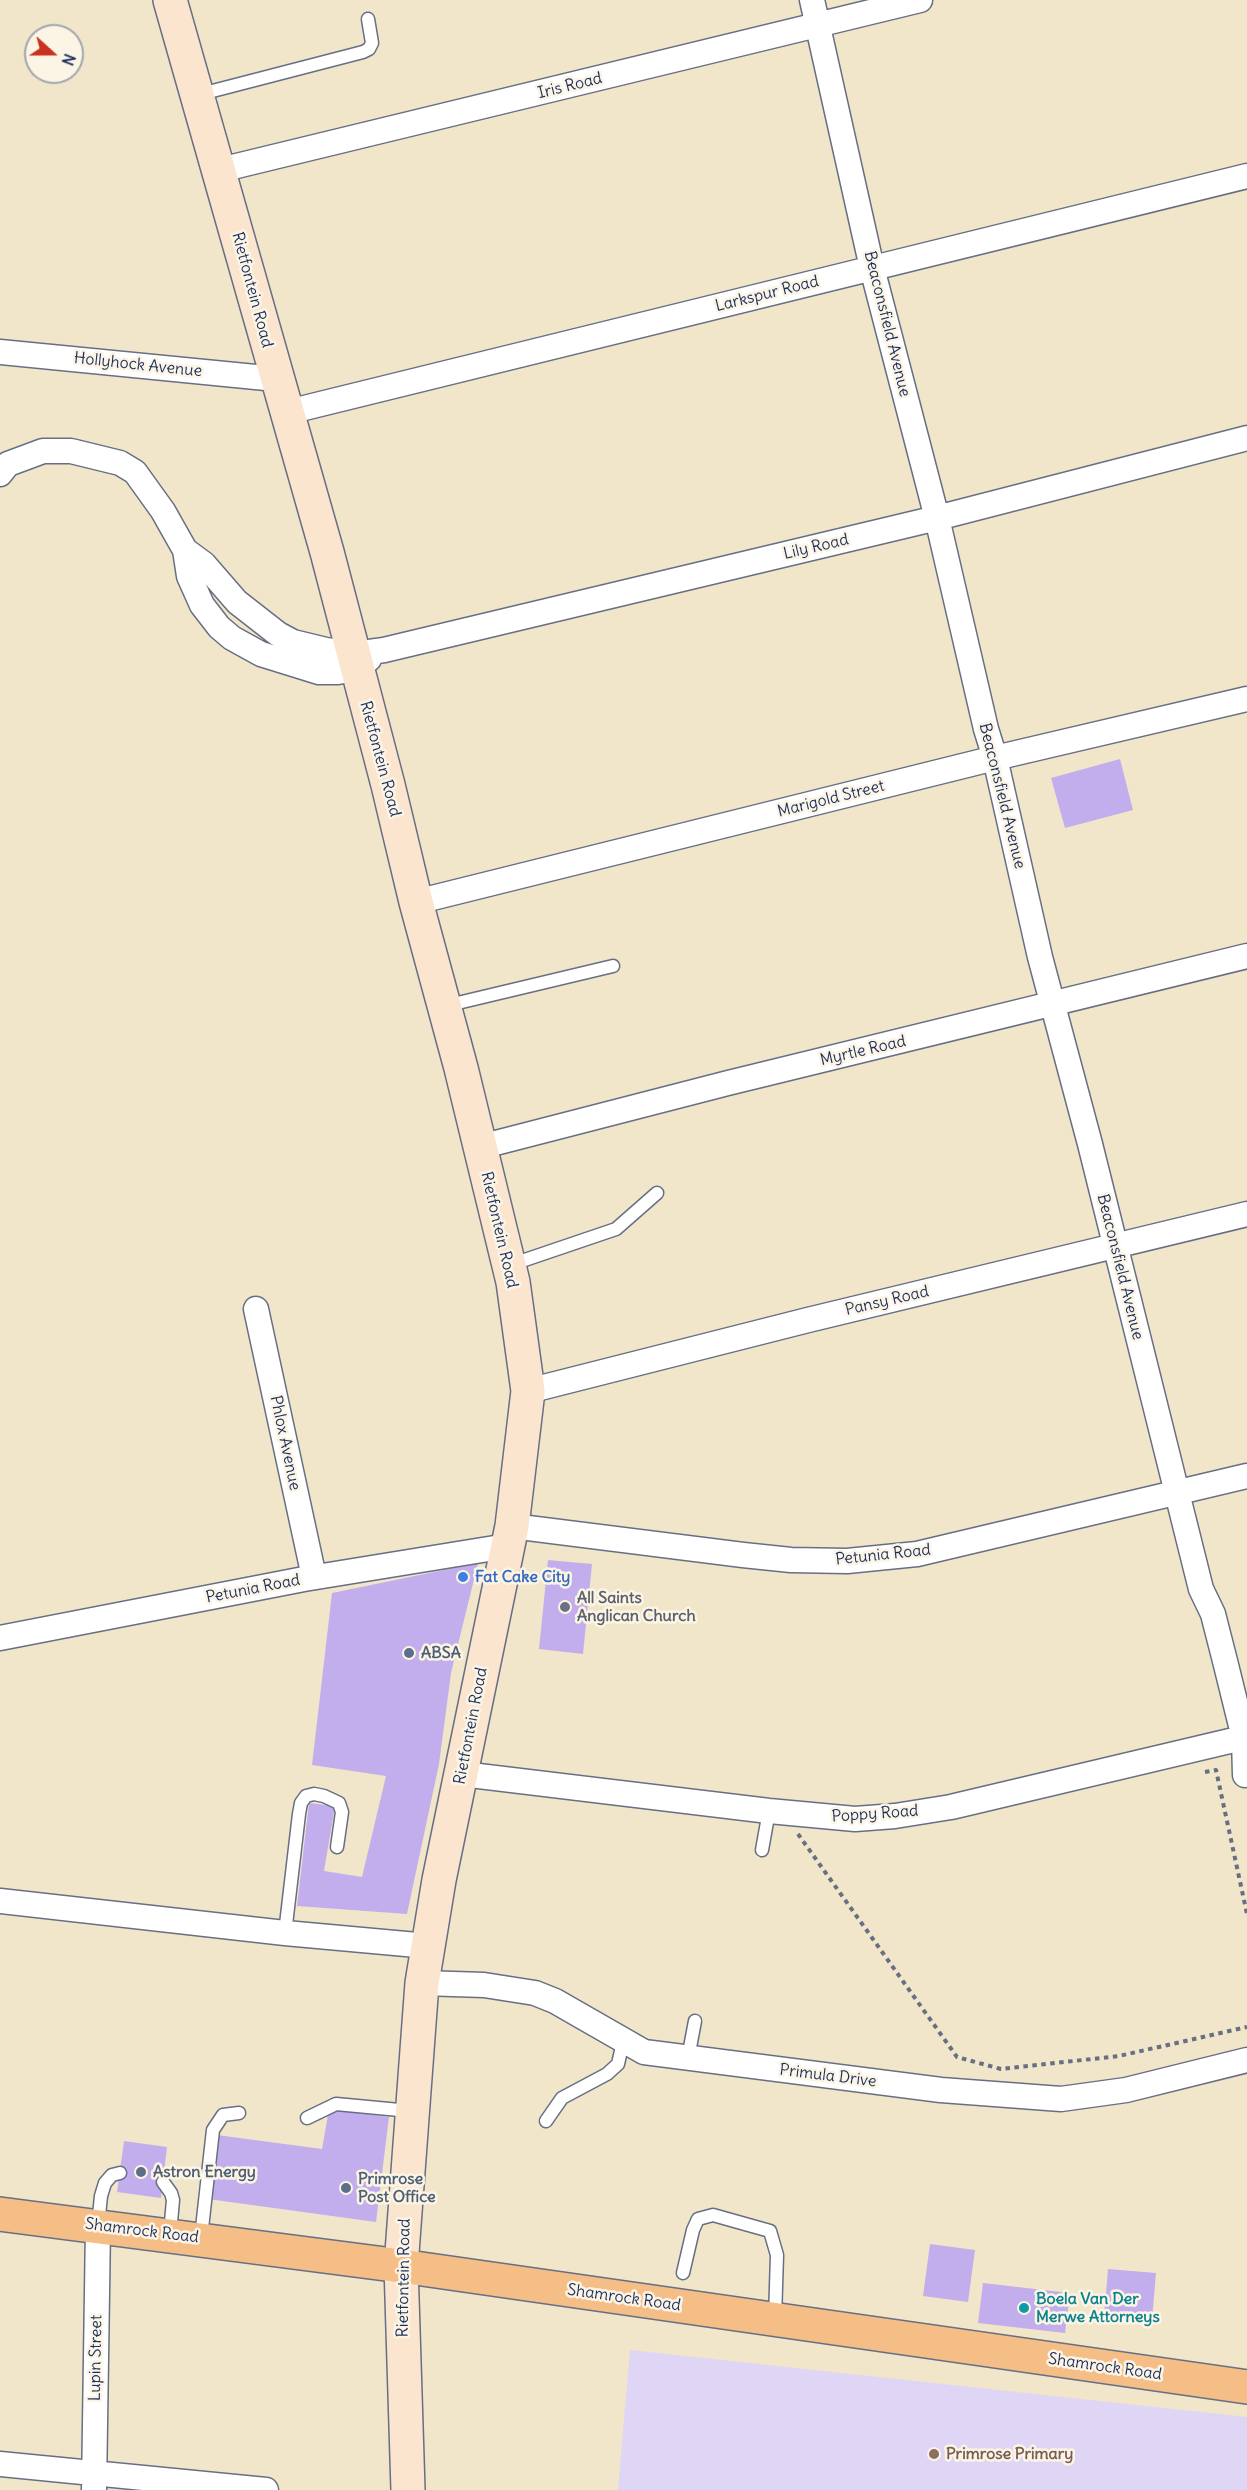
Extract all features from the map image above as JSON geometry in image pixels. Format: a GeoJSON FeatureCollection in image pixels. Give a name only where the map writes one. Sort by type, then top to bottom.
{"type":"FeatureCollection","features":[{"type":"Feature","properties":{"kind":"main road","name":"Shamrock Road"},"geometry":{"type":"LineString","coordinates":[[0,2214],[401,2266],[1247,2387]]}},
{"type":"Feature","properties":{"kind":"street","name":"Rietfontein Road"},"geometry":{"type":"LineString","coordinates":[[170,0],[220,170],[276,379],[364,657],[388,785],[509,1266],[528,1391],[509,1536],[439,1880],[422,1983],[401,2266],[408,2490]]}},
{"type":"Feature","properties":{"kind":"street","name":"Beaconsfield Avenue"},"geometry":{"type":"LineString","coordinates":[[812,0],[872,268],[937,518],[1053,1004],[1202,1589],[1203,1625],[1241,1739],[1246,1780]]}},
{"type":"Feature","properties":{"kind":"street","name":"Iris Road"},"geometry":{"type":"LineString","coordinates":[[220,170],[920,0]]}},
{"type":"Feature","properties":{"kind":"street","name":"Larkspur Road"},"geometry":{"type":"LineString","coordinates":[[288,412],[1247,176]]}},
{"type":"Feature","properties":{"kind":"street","name":"Hollyhock Avenue"},"geometry":{"type":"LineString","coordinates":[[0,352],[276,379]]}},
{"type":"Feature","properties":{"kind":"street","name":"Lily Road"},"geometry":{"type":"LineString","coordinates":[[0,474],[8,464],[43,451],[70,451],[120,463],[135,472],[163,511],[185,550],[189,576],[202,605],[219,627],[232,638],[261,654],[319,672],[338,672],[364,657],[937,518],[1247,438]]}},
{"type":"Feature","properties":{"kind":"street","name":"Marigold Street"},"geometry":{"type":"LineString","coordinates":[[416,902],[995,758],[1247,699]]}},
{"type":"Feature","properties":{"kind":"street","name":"Myrtle Road"},"geometry":{"type":"LineString","coordinates":[[480,1147],[728,1083],[1247,956]]}},
{"type":"Feature","properties":{"kind":"street","name":"Pansy Road"},"geometry":{"type":"LineString","coordinates":[[528,1391],[808,1320],[1247,1214]]}},
{"type":"Feature","properties":{"kind":"street","name":"Phlox Avenue"},"geometry":{"type":"LineString","coordinates":[[256,1309],[314,1577]]}},
{"type":"Feature","properties":{"kind":"street","name":"Petunia Road"},"geometry":{"type":"LineString","coordinates":[[0,1638],[314,1577],[509,1536],[772,1558],[847,1561],[917,1554],[1247,1476]]}},
{"type":"Feature","properties":{"kind":"street","name":"Poppy Road"},"geometry":{"type":"LineString","coordinates":[[462,1774],[769,1811],[855,1819],[895,1816],[951,1807],[1241,1739]]}},
{"type":"Feature","properties":{"kind":"street"},"geometry":{"type":"LineString","coordinates":[[0,1901],[285,1933],[428,1946]]}},
{"type":"Feature","properties":{"kind":"street","name":"Primula Drive"},"geometry":{"type":"LineString","coordinates":[[422,1983],[484,1985],[535,1993],[555,2001],[644,2052],[942,2090],[1061,2099],[1126,2090],[1247,2060]]}},
{"type":"Feature","properties":{"kind":"street","name":"Lupin Street"},"geometry":{"type":"LineString","coordinates":[[94,2482],[98,2226]]}},
{"type":"Feature","properties":{"kind":"street"},"geometry":{"type":"LineString","coordinates":[[0,2463],[94,2482],[266,2490]]}},
{"type":"Feature","properties":{"kind":"lane"},"geometry":{"type":"LineString","coordinates":[[197,95],[363,52],[369,49],[372,43],[368,19]]}},
{"type":"Feature","properties":{"kind":"lane"},"geometry":{"type":"LineString","coordinates":[[444,1006],[613,966]]}},
{"type":"Feature","properties":{"kind":"lane"},"geometry":{"type":"LineString","coordinates":[[509,1266],[616,1229],[657,1193]]}},
{"type":"Feature","properties":{"kind":"lane"},"geometry":{"type":"LineString","coordinates":[[285,1933],[299,1814],[306,1796],[314,1794],[324,1796],[339,1803],[342,1812],[337,1847]]}},
{"type":"Feature","properties":{"kind":"lane"},"geometry":{"type":"LineString","coordinates":[[762,1850],[769,1811]]}},
{"type":"Feature","properties":{"kind":"lane"},"geometry":{"type":"LineString","coordinates":[[688,2058],[695,2020]]}},
{"type":"Feature","properties":{"kind":"lane"},"geometry":{"type":"LineString","coordinates":[[546,2121],[562,2098],[607,2074],[618,2064],[623,2042]]}},
{"type":"Feature","properties":{"kind":"lane"},"geometry":{"type":"LineString","coordinates":[[307,2118],[336,2104],[411,2111]]}},
{"type":"Feature","properties":{"kind":"lane"},"geometry":{"type":"LineString","coordinates":[[185,2237],[213,2130],[223,2115],[239,2113]]}},
{"type":"Feature","properties":{"kind":"lane"},"geometry":{"type":"LineString","coordinates":[[98,2226],[105,2183],[112,2175],[120,2173]]}},
{"type":"Feature","properties":{"kind":"lane"},"geometry":{"type":"LineString","coordinates":[[163,2182],[171,2193],[185,2237]]}},
{"type":"Feature","properties":{"kind":"lane"},"geometry":{"type":"LineString","coordinates":[[683,2273],[693,2230],[698,2219],[713,2215],[770,2231],[777,2255],[775,2319]]}},
{"type":"Feature","properties":{"kind":"path"},"geometry":{"type":"LineString","coordinates":[[1205,1772],[1216,1770],[1247,1914]]}},
{"type":"Feature","properties":{"kind":"path"},"geometry":{"type":"LineString","coordinates":[[808,1835],[797,1834],[957,2057],[1001,2069],[1119,2056],[1247,2027]]}},
{"type":"Feature","properties":{"kind":"shaded area","name":"Primrose Primary"},"geometry":{"type":"Polygon","coordinates":[[[630,2350],[1247,2417],[1247,2490],[618,2490],[630,2350]]]}},
{"type":"Feature","properties":{"kind":"building"},"geometry":{"type":"Polygon","coordinates":[[[1120,759],[1133,810],[1065,828],[1051,778],[1120,759]]]}},
{"type":"Feature","properties":{"kind":"building","name":"All Saints Anglican Church"},"geometry":{"type":"Polygon","coordinates":[[[548,1560],[592,1564],[583,1654],[539,1649],[548,1560]]]}},
{"type":"Feature","properties":{"kind":"building"},"geometry":{"type":"Polygon","coordinates":[[[478,1563],[451,1673],[439,1764],[407,1914],[297,1906],[309,1803],[335,1806],[324,1871],[362,1877],[386,1776],[312,1765],[332,1593],[478,1563]]]}},
{"type":"Feature","properties":{"kind":"building"},"geometry":{"type":"Polygon","coordinates":[[[329,2109],[389,2117],[376,2222],[208,2199],[217,2135],[322,2149],[329,2109]]]}},
{"type":"Feature","properties":{"kind":"building"},"geometry":{"type":"Polygon","coordinates":[[[124,2141],[167,2147],[161,2198],[117,2192],[124,2141]]]}},
{"type":"Feature","properties":{"kind":"building"},"geometry":{"type":"Polygon","coordinates":[[[930,2244],[975,2250],[968,2302],[923,2296],[930,2244]]]}},
{"type":"Feature","properties":{"kind":"building"},"geometry":{"type":"Polygon","coordinates":[[[1108,2269],[1156,2273],[1152,2320],[1104,2317],[1108,2269]]]}},
{"type":"Feature","properties":{"kind":"building","name":"Boela Van Der Merwe Attorneys"},"geometry":{"type":"Polygon","coordinates":[[[983,2283],[1070,2293],[1065,2333],[978,2323],[983,2283]]]}},
{"type":"Feature","properties":{"kind":"place","name":"Fat Cake City"},"geometry":{"type":"Point","coordinates":[463,1577]}},
{"type":"Feature","properties":{"kind":"place","name":"All Saints Anglican Church"},"geometry":{"type":"Point","coordinates":[565,1607]}},
{"type":"Feature","properties":{"kind":"place","name":"ABSA"},"geometry":{"type":"Point","coordinates":[409,1653]}},
{"type":"Feature","properties":{"kind":"place","name":"Astron Energy"},"geometry":{"type":"Point","coordinates":[141,2172]}},
{"type":"Feature","properties":{"kind":"place","name":"Primrose Post Office"},"geometry":{"type":"Point","coordinates":[346,2188]}},
{"type":"Feature","properties":{"kind":"place","name":"Boela Van Der Merwe Attorneys"},"geometry":{"type":"Point","coordinates":[1024,2308]}},
{"type":"Feature","properties":{"kind":"place","name":"Primrose Primary"},"geometry":{"type":"Point","coordinates":[934,2454]}}]}
